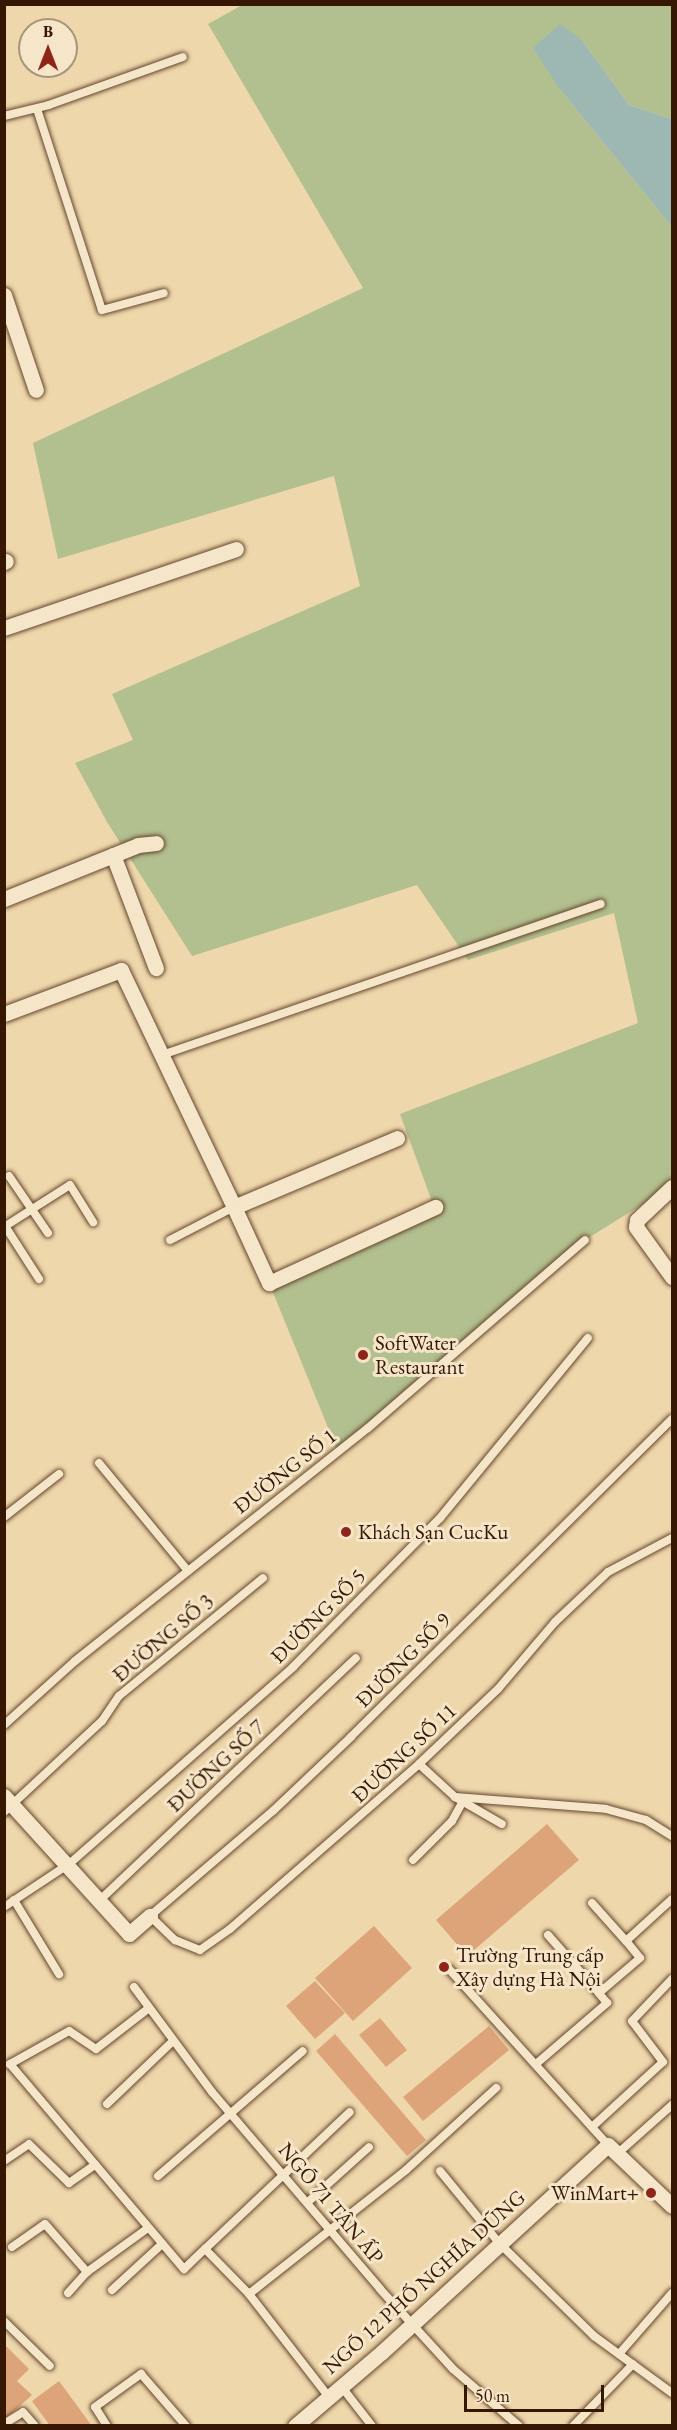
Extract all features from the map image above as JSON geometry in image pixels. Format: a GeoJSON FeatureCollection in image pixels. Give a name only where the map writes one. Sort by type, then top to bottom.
{"type":"FeatureCollection","features":[{"type":"Feature","properties":{"kind":"street"},"geometry":{"type":"LineString","coordinates":[[4,295],[36,390]]}},
{"type":"Feature","properties":{"kind":"street"},"geometry":{"type":"LineString","coordinates":[[4,628],[236,549]]}},
{"type":"Feature","properties":{"kind":"street"},"geometry":{"type":"LineString","coordinates":[[4,899],[113,855],[156,843]]}},
{"type":"Feature","properties":{"kind":"street"},"geometry":{"type":"LineString","coordinates":[[113,855],[156,968]]}},
{"type":"Feature","properties":{"kind":"street"},"geometry":{"type":"LineString","coordinates":[[4,1014],[121,970],[269,1282],[435,1207]]}},
{"type":"Feature","properties":{"kind":"street"},"geometry":{"type":"LineString","coordinates":[[234,1207],[397,1138]]}},
{"type":"Feature","properties":{"kind":"street"},"geometry":{"type":"LineString","coordinates":[[672,1187],[637,1220],[636,1227],[672,1277]]}},
{"type":"Feature","properties":{"kind":"street"},"geometry":{"type":"LineString","coordinates":[[7,1805],[69,1864],[129,1934],[150,1916]]}},
{"type":"Feature","properties":{"kind":"street"},"geometry":{"type":"LineString","coordinates":[[613,2150],[672,2206]]}},
{"type":"Feature","properties":{"kind":"street","name":"NGÕ 12 PHỐ NGHĨA DŨNG"},"geometry":{"type":"LineString","coordinates":[[295,2426],[500,2244],[613,2150]]}},
{"type":"Feature","properties":{"kind":"lane"},"geometry":{"type":"LineString","coordinates":[[4,116],[37,109],[183,57]]}},
{"type":"Feature","properties":{"kind":"lane"},"geometry":{"type":"LineString","coordinates":[[37,109],[102,310],[164,293]]}},
{"type":"Feature","properties":{"kind":"lane"},"geometry":{"type":"LineString","coordinates":[[162,1055],[601,904]]}},
{"type":"Feature","properties":{"kind":"lane"},"geometry":{"type":"LineString","coordinates":[[9,1176],[48,1233]]}},
{"type":"Feature","properties":{"kind":"lane"},"geometry":{"type":"LineString","coordinates":[[39,1279],[5,1227],[70,1185],[93,1221]]}},
{"type":"Feature","properties":{"kind":"lane"},"geometry":{"type":"LineString","coordinates":[[170,1240],[234,1207]]}},
{"type":"Feature","properties":{"kind":"lane","name":"ĐƯỜNG SỐ 1"},"geometry":{"type":"LineString","coordinates":[[4,1725],[75,1661],[368,1428],[585,1240]]}},
{"type":"Feature","properties":{"kind":"lane","name":"ĐƯỜNG SỐ 5"},"geometry":{"type":"LineString","coordinates":[[4,1907],[69,1864],[293,1668],[440,1518],[588,1338]]}},
{"type":"Feature","properties":{"kind":"lane","name":"ĐƯỜNG SỐ 9"},"geometry":{"type":"LineString","coordinates":[[150,1916],[274,1810],[351,1737],[672,1419]]}},
{"type":"Feature","properties":{"kind":"lane"},"geometry":{"type":"LineString","coordinates":[[99,1463],[188,1571]]}},
{"type":"Feature","properties":{"kind":"lane"},"geometry":{"type":"LineString","coordinates":[[4,1517],[58,1474]]}},
{"type":"Feature","properties":{"kind":"lane","name":"ĐƯỜNG SỐ 11"},"geometry":{"type":"LineString","coordinates":[[150,1916],[175,1940],[200,1950],[230,1929],[339,1837],[419,1764],[498,1689],[555,1622],[608,1572],[672,1538]]}},
{"type":"Feature","properties":{"kind":"lane","name":"ĐƯỜNG SỐ 3"},"geometry":{"type":"LineString","coordinates":[[7,1805],[102,1721],[119,1696],[263,1578]]}},
{"type":"Feature","properties":{"kind":"lane","name":"ĐƯỜNG SỐ 7"},"geometry":{"type":"LineString","coordinates":[[100,1900],[356,1658]]}},
{"type":"Feature","properties":{"kind":"lane"},"geometry":{"type":"LineString","coordinates":[[419,1764],[459,1799],[502,1824]]}},
{"type":"Feature","properties":{"kind":"lane"},"geometry":{"type":"LineString","coordinates":[[459,1799],[606,1809],[646,1820],[672,1836]]}},
{"type":"Feature","properties":{"kind":"lane"},"geometry":{"type":"LineString","coordinates":[[413,1860],[452,1821],[459,1799]]}},
{"type":"Feature","properties":{"kind":"lane"},"geometry":{"type":"LineString","coordinates":[[626,1941],[672,1899]]}},
{"type":"Feature","properties":{"kind":"lane"},"geometry":{"type":"LineString","coordinates":[[14,1900],[59,1974]]}},
{"type":"Feature","properties":{"kind":"lane"},"geometry":{"type":"LineString","coordinates":[[592,1904],[640,1958],[598,1993]]}},
{"type":"Feature","properties":{"kind":"lane"},"geometry":{"type":"LineString","coordinates":[[536,2064],[607,2003],[548,1935]]}},
{"type":"Feature","properties":{"kind":"lane"},"geometry":{"type":"LineString","coordinates":[[449,1968],[613,2150],[672,2105]]}},
{"type":"Feature","properties":{"kind":"lane"},"geometry":{"type":"LineString","coordinates":[[592,2127],[663,2062],[632,2021],[672,1979]]}},
{"type":"Feature","properties":{"kind":"lane","name":"NGÕ 71 TÂN ẤP"},"geometry":{"type":"LineString","coordinates":[[134,1987],[212,2092],[232,2111],[412,2324],[453,2368],[519,2426]]}},
{"type":"Feature","properties":{"kind":"lane"},"geometry":{"type":"LineString","coordinates":[[149,2008],[96,2049],[69,2031],[10,2064],[184,2269],[350,2112]]}},
{"type":"Feature","properties":{"kind":"lane"},"geometry":{"type":"LineString","coordinates":[[107,2104],[173,2041]]}},
{"type":"Feature","properties":{"kind":"lane"},"geometry":{"type":"LineString","coordinates":[[158,2176],[303,2051]]}},
{"type":"Feature","properties":{"kind":"lane"},"geometry":{"type":"LineString","coordinates":[[249,2294],[406,2170],[496,2088]]}},
{"type":"Feature","properties":{"kind":"lane"},"geometry":{"type":"LineString","coordinates":[[4,2161],[29,2144],[69,2182],[95,2165]]}},
{"type":"Feature","properties":{"kind":"lane"},"geometry":{"type":"LineString","coordinates":[[308,2202],[369,2147]]}},
{"type":"Feature","properties":{"kind":"lane"},"geometry":{"type":"LineString","coordinates":[[440,2171],[500,2244],[594,2336],[672,2393]]}},
{"type":"Feature","properties":{"kind":"lane"},"geometry":{"type":"LineString","coordinates":[[12,2247],[45,2224],[87,2272]]}},
{"type":"Feature","properties":{"kind":"lane"},"geometry":{"type":"LineString","coordinates":[[68,2293],[87,2272],[148,2228]]}},
{"type":"Feature","properties":{"kind":"lane"},"geometry":{"type":"LineString","coordinates":[[112,2290],[162,2244]]}},
{"type":"Feature","properties":{"kind":"lane"},"geometry":{"type":"LineString","coordinates":[[205,2249],[249,2294],[328,2396]]}},
{"type":"Feature","properties":{"kind":"lane"},"geometry":{"type":"LineString","coordinates":[[619,2354],[672,2294]]}},
{"type":"Feature","properties":{"kind":"lane"},"geometry":{"type":"LineString","coordinates":[[4,2321],[50,2366]]}},
{"type":"Feature","properties":{"kind":"lane"},"geometry":{"type":"LineString","coordinates":[[573,2426],[633,2364]]}},
{"type":"Feature","properties":{"kind":"lane"},"geometry":{"type":"LineString","coordinates":[[107,2426],[95,2407],[141,2374],[186,2426]]}},
{"type":"Feature","properties":{"kind":"lane"},"geometry":{"type":"LineString","coordinates":[[340,2385],[372,2426]]}},
{"type":"Feature","properties":{"kind":"lane"},"geometry":{"type":"LineString","coordinates":[[4,2424],[23,2412],[34,2426]]}},
{"type":"Feature","properties":{"kind":"green space"},"geometry":{"type":"Polygon","coordinates":[[[244,4],[672,5],[672,119],[629,105],[581,39],[559,88],[672,227],[672,1186],[585,1240],[338,1452],[272,1290],[434,1207],[400,1114],[638,1023],[614,913],[468,960],[417,885],[192,956],[107,822],[75,763],[133,740],[112,694],[360,586],[334,476],[58,559],[33,443],[363,288],[208,24],[244,4]]]}},
{"type":"Feature","properties":{"kind":"water"},"geometry":{"type":"Polygon","coordinates":[[[560,24],[581,39],[629,105],[672,119],[672,227],[559,88],[533,48],[560,24]]]}},
{"type":"Feature","properties":{"kind":"building"},"geometry":{"type":"Polygon","coordinates":[[[547,1824],[579,1860],[467,1956],[436,1920],[547,1824]]]}},
{"type":"Feature","properties":{"kind":"building"},"geometry":{"type":"Polygon","coordinates":[[[374,1926],[412,1968],[353,2021],[315,1978],[374,1926]]]}},
{"type":"Feature","properties":{"kind":"building"},"geometry":{"type":"Polygon","coordinates":[[[315,1981],[345,2013],[315,2039],[286,2006],[315,1981]]]}},
{"type":"Feature","properties":{"kind":"building"},"geometry":{"type":"Polygon","coordinates":[[[380,2018],[407,2050],[386,2067],[359,2035],[380,2018]]]}},
{"type":"Feature","properties":{"kind":"building"},"geometry":{"type":"Polygon","coordinates":[[[489,2026],[509,2050],[423,2121],[403,2097],[489,2026]]]}},
{"type":"Feature","properties":{"kind":"building"},"geometry":{"type":"Polygon","coordinates":[[[335,2034],[426,2140],[407,2156],[316,2051],[335,2034]]]}},
{"type":"Feature","properties":{"kind":"building"},"geometry":{"type":"Polygon","coordinates":[[[4,2344],[29,2369],[17,2381],[32,2395],[4,2420],[4,2344]]]}},
{"type":"Feature","properties":{"kind":"building"},"geometry":{"type":"Polygon","coordinates":[[[59,2381],[92,2426],[50,2426],[32,2401],[59,2381]]]}},
{"type":"Feature","properties":{"kind":"place","name":"SoftWater Restaurant"},"geometry":{"type":"Point","coordinates":[363,1355]}},
{"type":"Feature","properties":{"kind":"place","name":"Khách Sạn CucKu"},"geometry":{"type":"Point","coordinates":[346,1532]}},
{"type":"Feature","properties":{"kind":"place","name":"Trường Trung cấp Xây dựng Hà Nội"},"geometry":{"type":"Point","coordinates":[444,1967]}},
{"type":"Feature","properties":{"kind":"place","name":"WinMart+"},"geometry":{"type":"Point","coordinates":[651,2193]}}]}
